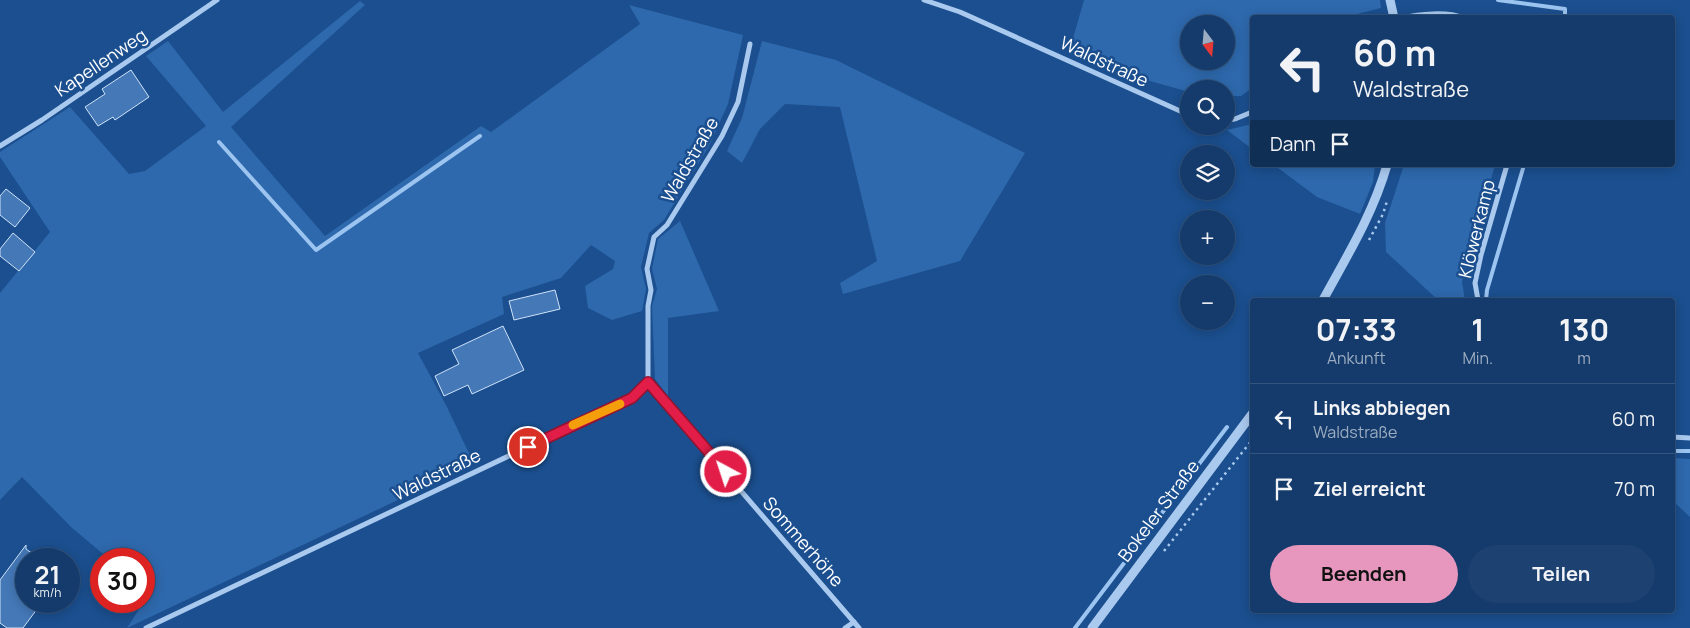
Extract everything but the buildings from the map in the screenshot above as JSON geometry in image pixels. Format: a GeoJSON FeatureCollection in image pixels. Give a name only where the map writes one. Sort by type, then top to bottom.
{"type":"FeatureCollection","features":[{"type":"Feature","properties":{"kind":"street","name":"Kapellenweg"},"geometry":{"type":"LineString","coordinates":[[0,146],[42,120],[217,0]]}},
{"type":"Feature","properties":{"kind":"street","name":"Waldstraße"},"geometry":{"type":"LineString","coordinates":[[924,0],[960,12],[1180,111]]}},
{"type":"Feature","properties":{"kind":"street"},"geometry":{"type":"LineString","coordinates":[[1390,0],[1393,15]]}},
{"type":"Feature","properties":{"kind":"street"},"geometry":{"type":"LineString","coordinates":[[1414,15],[1458,15]]}},
{"type":"Feature","properties":{"kind":"street","name":"Waldstraße"},"geometry":{"type":"LineString","coordinates":[[146,628],[632,398],[648,382],[648,306],[651,290],[647,269],[654,237],[668,225],[722,136],[738,102],[750,44]]}},
{"type":"Feature","properties":{"kind":"street"},"geometry":{"type":"LineString","coordinates":[[1235,119],[1250,113]]}},
{"type":"Feature","properties":{"kind":"street"},"geometry":{"type":"LineString","coordinates":[[1324,298],[1368,219],[1385,167]]}},
{"type":"Feature","properties":{"kind":"street","name":"Klöwerkamp"},"geometry":{"type":"LineString","coordinates":[[1478,298],[1476,283],[1481,255],[1506,167]]}},
{"type":"Feature","properties":{"kind":"street","name":"Sommerhöhe"},"geometry":{"type":"LineString","coordinates":[[648,382],[859,628]]}},
{"type":"Feature","properties":{"kind":"street","name":"Bokeler Straße"},"geometry":{"type":"LineString","coordinates":[[1092,628],[1250,417]]}},
{"type":"Feature","properties":{"kind":"street"},"geometry":{"type":"LineString","coordinates":[[1675,437],[1690,438]]}},
{"type":"Feature","properties":{"kind":"street"},"geometry":{"type":"LineString","coordinates":[[845,628],[854,622]]}},
{"type":"Feature","properties":{"kind":"path"},"geometry":{"type":"LineString","coordinates":[[1162,554],[1250,443]]}},
{"type":"Feature","properties":{"kind":"shaded area"},"geometry":{"type":"Polygon","coordinates":[[[1084,0],[1380,0],[1381,8],[1353,15],[1250,15],[1250,89],[1241,96],[1235,96],[1235,80],[1180,80],[1180,89],[1150,81],[1071,45],[1084,0]]]}},
{"type":"Feature","properties":{"kind":"shaded area"},"geometry":{"type":"Polygon","coordinates":[[[360,1],[365,5],[231,127],[325,236],[481,126],[491,132],[640,24],[629,5],[743,35],[728,104],[709,146],[664,220],[649,233],[641,267],[646,289],[642,311],[612,320],[588,308],[585,286],[613,269],[615,261],[591,245],[561,278],[502,297],[504,314],[418,353],[447,407],[474,464],[127,628],[137,613],[155,613],[155,548],[96,548],[71,527],[22,477],[0,500],[0,293],[50,232],[0,157],[0,152],[70,107],[129,174],[145,171],[206,126],[146,56],[168,41],[223,112],[360,1]]]}},
{"type":"Feature","properties":{"kind":"shaded area"},"geometry":{"type":"Polygon","coordinates":[[[762,41],[836,60],[1025,153],[960,261],[843,294],[840,283],[877,261],[840,107],[785,104],[760,129],[742,163],[727,151],[742,118],[762,41]]]}},
{"type":"Feature","properties":{"kind":"shaded area"},"geometry":{"type":"Polygon","coordinates":[[[1250,124],[1250,147],[1234,135],[1235,128],[1250,124]]]}},
{"type":"Feature","properties":{"kind":"shaded area"},"geometry":{"type":"Polygon","coordinates":[[[1277,167],[1375,167],[1373,182],[1360,214],[1317,197],[1277,167]]]}},
{"type":"Feature","properties":{"kind":"shaded area"},"geometry":{"type":"Polygon","coordinates":[[[1403,167],[1494,167],[1462,282],[1465,298],[1436,298],[1386,252],[1385,223],[1403,167]]]}},
{"type":"Feature","properties":{"kind":"shaded area"},"geometry":{"type":"Polygon","coordinates":[[[680,221],[719,311],[668,318],[668,396],[655,379],[652,306],[657,289],[652,269],[658,239],[680,221]]]}},
{"type":"Feature","properties":{"kind":"shaded area"},"geometry":{"type":"Polygon","coordinates":[[[1675,458],[1690,459],[1690,517],[1675,503],[1675,458]]]}},
{"type":"Feature","properties":{"kind":"waterway"},"geometry":{"type":"LineString","coordinates":[[1498,0],[1565,9],[1565,15]]}},
{"type":"Feature","properties":{"kind":"waterway"},"geometry":{"type":"LineString","coordinates":[[219,142],[316,250],[480,136]]}},
{"type":"Feature","properties":{"kind":"waterway"},"geometry":{"type":"LineString","coordinates":[[1486,298],[1523,167]]}},
{"type":"Feature","properties":{"kind":"waterway"},"geometry":{"type":"LineString","coordinates":[[1075,628],[1227,427]]}},
{"type":"Feature","properties":{"kind":"waterway"},"geometry":{"type":"LineString","coordinates":[[1675,451],[1690,451]]}},
{"type":"Feature","properties":{"kind":"slow traffic"},"geometry":{"type":"LineString","coordinates":[[573,425],[620,404]]}},
{"type":"Feature","properties":{"kind":"route"},"geometry":{"type":"LineString","coordinates":[[528,447],[632,398],[648,382],[726,472]]}}]}
